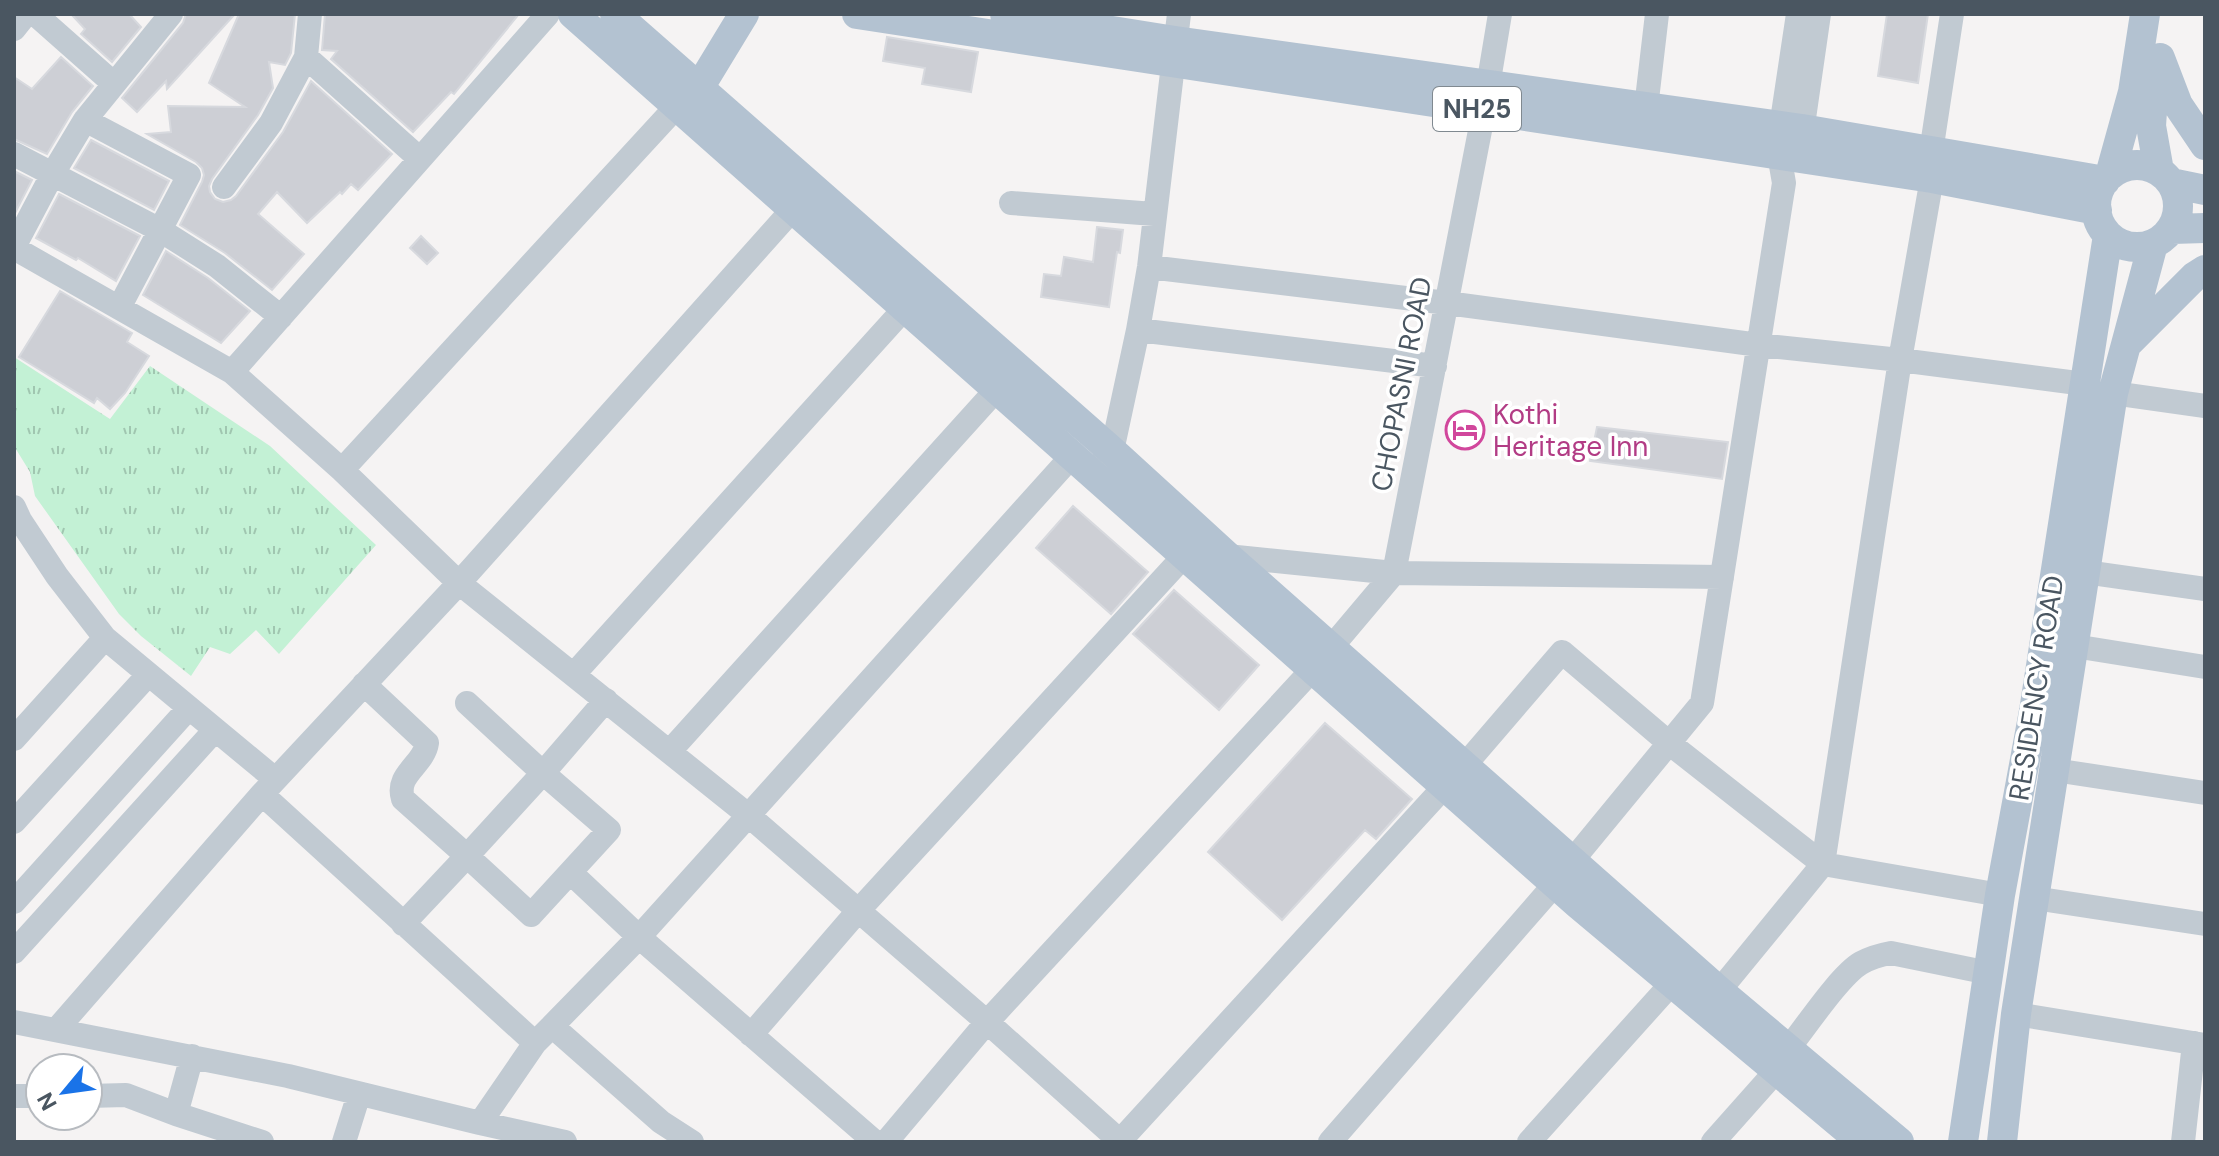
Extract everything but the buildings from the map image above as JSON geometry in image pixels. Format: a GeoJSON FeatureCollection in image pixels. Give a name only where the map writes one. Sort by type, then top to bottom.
{"type":"FeatureCollection","features":[{"type":"Feature","properties":{"kind":"main road"},"geometry":{"type":"LineString","coordinates":[[573,14],[688,97],[1092,460],[1184,556],[1322,659],[1564,872],[1719,991],[1862,1142]]}},
{"type":"Feature","properties":{"kind":"main road"},"geometry":{"type":"LineString","coordinates":[[615,14],[793,209],[997,389],[1227,556],[1322,659]]}},
{"type":"Feature","properties":{"kind":"main road"},"geometry":{"type":"LineString","coordinates":[[688,97],[744,14]]}},
{"type":"Feature","properties":{"kind":"main road","name":"NH25"},"geometry":{"type":"LineString","coordinates":[[857,14],[1176,39]]}},
{"type":"Feature","properties":{"kind":"main road","name":"NH25"},"geometry":{"type":"LineString","coordinates":[[1005,14],[1176,39],[1486,98],[1789,150],[1931,165],[2108,178]]}},
{"type":"Feature","properties":{"kind":"main road"},"geometry":{"type":"LineString","coordinates":[[2145,14],[2133,92],[2108,178],[2099,192],[2102,222],[2117,242],[2141,247],[2163,236],[2205,228]]}},
{"type":"Feature","properties":{"kind":"main road"},"geometry":{"type":"LineString","coordinates":[[2163,236],[2177,218],[2178,206],[2176,194],[2165,177],[2151,126],[2166,14]]}},
{"type":"Feature","properties":{"kind":"main road"},"geometry":{"type":"LineString","coordinates":[[2159,56],[2178,105],[2205,145]]}},
{"type":"Feature","properties":{"kind":"main road","name":"NH25"},"geometry":{"type":"LineString","coordinates":[[1486,98],[1646,108],[1789,150]]}},
{"type":"Feature","properties":{"kind":"main road","name":"NH25"},"geometry":{"type":"LineString","coordinates":[[1931,165],[2102,222]]}},
{"type":"Feature","properties":{"kind":"main road"},"geometry":{"type":"LineString","coordinates":[[2108,178],[2129,166],[2139,165],[2205,190]]}},
{"type":"Feature","properties":{"kind":"main road","name":"RESIDENCY ROAD"},"geometry":{"type":"LineString","coordinates":[[1963,1142],[2000,895],[2034,711],[2085,384],[2102,222]]}},
{"type":"Feature","properties":{"kind":"main road","name":"RESIDENCY ROAD"},"geometry":{"type":"LineString","coordinates":[[2002,1142],[2016,1014],[2113,393],[2125,346],[2163,236]]}},
{"type":"Feature","properties":{"kind":"main road"},"geometry":{"type":"LineString","coordinates":[[2125,346],[2194,277],[2205,270]]}},
{"type":"Feature","properties":{"kind":"main road"},"geometry":{"type":"LineString","coordinates":[[1564,872],[1672,983],[1899,1142]]}},
{"type":"Feature","properties":{"kind":"street"},"geometry":{"type":"LineString","coordinates":[[14,29],[26,14]]}},
{"type":"Feature","properties":{"kind":"street"},"geometry":{"type":"LineString","coordinates":[[35,14],[113,83]]}},
{"type":"Feature","properties":{"kind":"street"},"geometry":{"type":"LineString","coordinates":[[171,14],[85,120],[14,247],[232,372],[342,470],[459,583],[748,815],[1120,1142],[1454,776],[1562,652],[1669,743],[1823,864],[2000,895]]}},
{"type":"Feature","properties":{"kind":"street"},"geometry":{"type":"LineString","coordinates":[[224,187],[271,123],[306,57],[310,14]]}},
{"type":"Feature","properties":{"kind":"street"},"geometry":{"type":"LineString","coordinates":[[232,372],[548,14]]}},
{"type":"Feature","properties":{"kind":"street","name":"CHOPASNI ROAD"},"geometry":{"type":"LineString","coordinates":[[886,1142],[987,1022],[1322,659],[1394,573],[1500,14]]}},
{"type":"Feature","properties":{"kind":"street"},"geometry":{"type":"LineString","coordinates":[[1646,108],[1657,14]]}},
{"type":"Feature","properties":{"kind":"street"},"geometry":{"type":"LineString","coordinates":[[1789,150],[1798,14]]}},
{"type":"Feature","properties":{"kind":"street"},"geometry":{"type":"LineString","coordinates":[[1330,1142],[1564,872],[1702,703],[1789,150],[1819,14]]}},
{"type":"Feature","properties":{"kind":"street"},"geometry":{"type":"LineString","coordinates":[[1719,991],[1823,864],[1952,14]]}},
{"type":"Feature","properties":{"kind":"street"},"geometry":{"type":"LineString","coordinates":[[480,1123],[535,1043],[639,937],[748,815],[1092,460],[1138,330],[1149,267],[1176,39]]}},
{"type":"Feature","properties":{"kind":"street"},"geometry":{"type":"LineString","coordinates":[[306,57],[420,159]]}},
{"type":"Feature","properties":{"kind":"street"},"geometry":{"type":"LineString","coordinates":[[342,470],[688,97]]}},
{"type":"Feature","properties":{"kind":"street"},"geometry":{"type":"LineString","coordinates":[[85,120],[189,175],[119,308]]}},
{"type":"Feature","properties":{"kind":"street"},"geometry":{"type":"LineString","coordinates":[[14,154],[160,230],[217,266],[281,317]]}},
{"type":"Feature","properties":{"kind":"street"},"geometry":{"type":"LineString","coordinates":[[1011,203],[1154,214]]}},
{"type":"Feature","properties":{"kind":"street"},"geometry":{"type":"LineString","coordinates":[[57,1029],[268,786],[459,583],[793,209]]}},
{"type":"Feature","properties":{"kind":"street"},"geometry":{"type":"LineString","coordinates":[[1149,267],[2085,384]]}},
{"type":"Feature","properties":{"kind":"street"},"geometry":{"type":"LineString","coordinates":[[574,674],[905,308]]}},
{"type":"Feature","properties":{"kind":"street"},"geometry":{"type":"LineString","coordinates":[[1138,330],[1435,366]]}},
{"type":"Feature","properties":{"kind":"street"},"geometry":{"type":"LineString","coordinates":[[670,751],[997,389]]}},
{"type":"Feature","properties":{"kind":"street"},"geometry":{"type":"LineString","coordinates":[[2113,393],[2205,406]]}},
{"type":"Feature","properties":{"kind":"street"},"geometry":{"type":"LineString","coordinates":[[14,507],[57,576],[105,638],[215,730],[403,924],[535,1043]]}},
{"type":"Feature","properties":{"kind":"street"},"geometry":{"type":"LineString","coordinates":[[751,1035],[858,911],[1184,556]]}},
{"type":"Feature","properties":{"kind":"street"},"geometry":{"type":"LineString","coordinates":[[1227,556],[1394,573],[1722,577]]}},
{"type":"Feature","properties":{"kind":"street"},"geometry":{"type":"LineString","coordinates":[[2085,572],[2205,589]]}},
{"type":"Feature","properties":{"kind":"street"},"geometry":{"type":"LineString","coordinates":[[14,739],[105,638]]}},
{"type":"Feature","properties":{"kind":"street"},"geometry":{"type":"LineString","coordinates":[[2074,646],[2205,667]]}},
{"type":"Feature","properties":{"kind":"street"},"geometry":{"type":"LineString","coordinates":[[14,822],[148,675]]}},
{"type":"Feature","properties":{"kind":"street"},"geometry":{"type":"LineString","coordinates":[[364,684],[427,743],[426,752],[402,781],[400,790],[403,799],[531,915],[609,830],[467,703]]}},
{"type":"Feature","properties":{"kind":"street"},"geometry":{"type":"LineString","coordinates":[[403,924],[606,700]]}},
{"type":"Feature","properties":{"kind":"street"},"geometry":{"type":"LineString","coordinates":[[14,902],[188,709]]}},
{"type":"Feature","properties":{"kind":"street"},"geometry":{"type":"LineString","coordinates":[[14,952],[215,730]]}},
{"type":"Feature","properties":{"kind":"street"},"geometry":{"type":"LineString","coordinates":[[2054,770],[2205,793]]}},
{"type":"Feature","properties":{"kind":"street"},"geometry":{"type":"LineString","coordinates":[[571,873],[639,937],[875,1142]]}},
{"type":"Feature","properties":{"kind":"street"},"geometry":{"type":"LineString","coordinates":[[2034,898],[2205,924]]}},
{"type":"Feature","properties":{"kind":"street"},"geometry":{"type":"LineString","coordinates":[[1713,1142],[1782,1060],[1847,974],[1859,964],[1891,953],[1989,973]]}},
{"type":"Feature","properties":{"kind":"street"},"geometry":{"type":"LineString","coordinates":[[1529,1142],[1672,983]]}},
{"type":"Feature","properties":{"kind":"street"},"geometry":{"type":"LineString","coordinates":[[2016,1014],[2199,1044],[2183,1142]]}},
{"type":"Feature","properties":{"kind":"street"},"geometry":{"type":"LineString","coordinates":[[14,1022],[288,1076],[565,1142]]}},
{"type":"Feature","properties":{"kind":"street"},"geometry":{"type":"LineString","coordinates":[[552,1026],[661,1122],[692,1142]]}},
{"type":"Feature","properties":{"kind":"street"},"geometry":{"type":"LineString","coordinates":[[176,1114],[192,1056]]}},
{"type":"Feature","properties":{"kind":"street"},"geometry":{"type":"LineString","coordinates":[[344,1142],[359,1094]]}},
{"type":"Feature","properties":{"kind":"street"},"geometry":{"type":"LineString","coordinates":[[104,1096],[126,1095],[176,1114],[206,1134],[262,1142]]}},
{"type":"Feature","properties":{"kind":"green space"},"geometry":{"type":"Polygon","coordinates":[[[14,357],[110,419],[150,366],[270,446],[376,545],[279,654],[256,630],[230,654],[210,647],[191,676],[119,614],[35,496],[30,472],[14,446],[14,357]]]}},
{"type":"Feature","properties":{"kind":"place","name":"Kothi Heritage Inn"},"geometry":{"type":"Point","coordinates":[1465,430]}}]}
